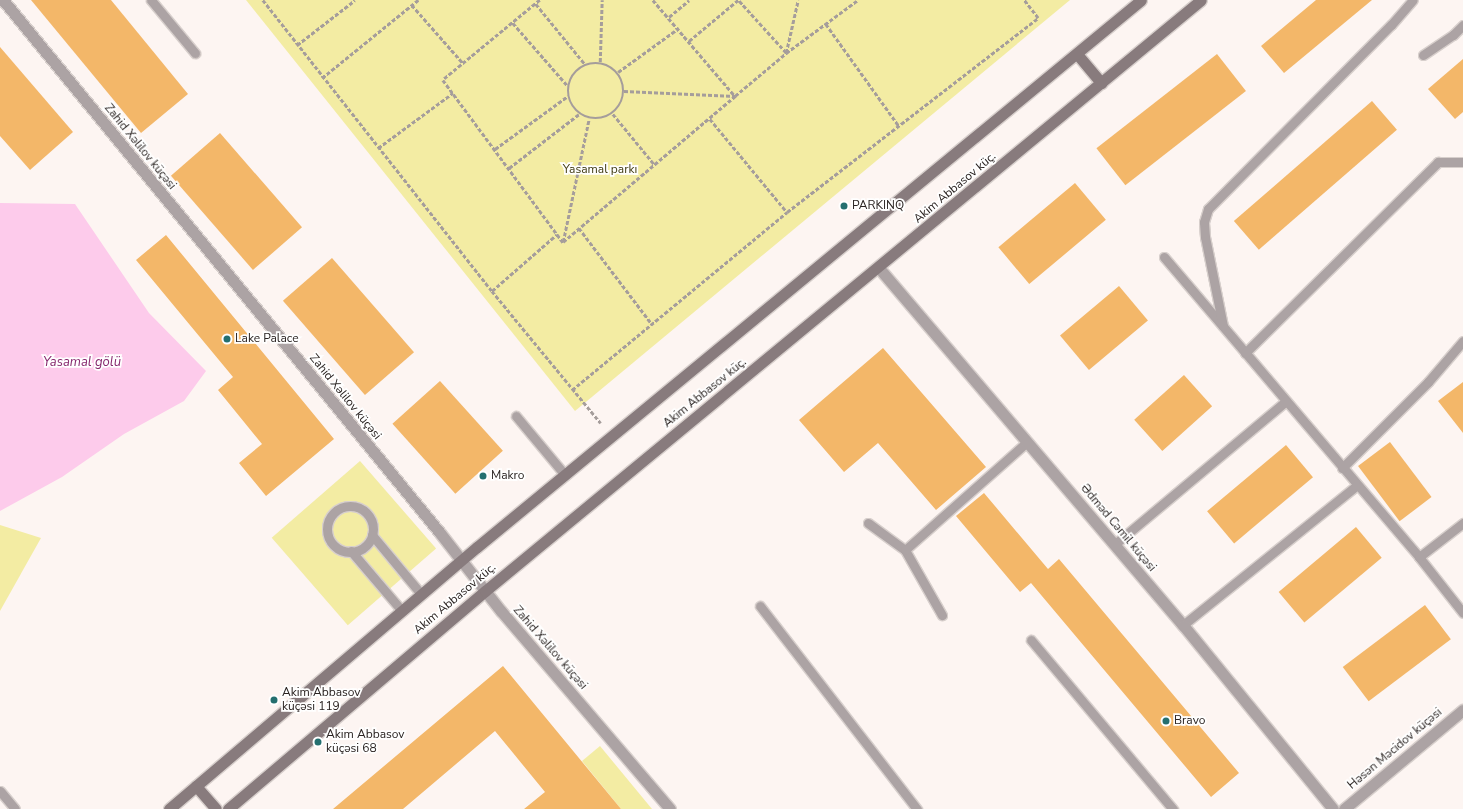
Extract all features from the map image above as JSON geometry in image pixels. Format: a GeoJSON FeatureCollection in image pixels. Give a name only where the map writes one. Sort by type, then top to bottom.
{"type":"FeatureCollection","features":[{"type":"Feature","properties":{"kind":"main road","name":"Akim Abbasov küç."},"geometry":{"type":"LineString","coordinates":[[169,809],[461,560],[613,437],[1142,0]]}},
{"type":"Feature","properties":{"kind":"main road","name":"Akim Abbasov küç."},"geometry":{"type":"LineString","coordinates":[[228,809],[484,591],[878,268],[1201,0]]}},
{"type":"Feature","properties":{"kind":"main road"},"geometry":{"type":"LineString","coordinates":[[1077,54],[1101,83]]}},
{"type":"Feature","properties":{"kind":"main road"},"geometry":{"type":"LineString","coordinates":[[196,786],[216,809]]}},
{"type":"Feature","properties":{"kind":"street","name":"Zahid Xəlilov küçəsi"},"geometry":{"type":"LineString","coordinates":[[3,0],[461,560],[484,591],[670,809]]}},
{"type":"Feature","properties":{"kind":"street","name":"Ədməd Cəmil küçəsi"},"geometry":{"type":"LineString","coordinates":[[878,268],[1115,544],[1333,809]]}},
{"type":"Feature","properties":{"kind":"street","name":"Həsən Məcidov küçəsi"},"geometry":{"type":"LineString","coordinates":[[1344,809],[1463,710]]}},
{"type":"Feature","properties":{"kind":"lane"},"geometry":{"type":"LineString","coordinates":[[151,0],[195,53]]}},
{"type":"Feature","properties":{"kind":"lane"},"geometry":{"type":"LineString","coordinates":[[1223,326],[1205,237],[1204,222],[1208,209],[1391,26],[1413,0]]}},
{"type":"Feature","properties":{"kind":"lane"},"geometry":{"type":"LineString","coordinates":[[1423,55],[1448,39],[1463,25]]}},
{"type":"Feature","properties":{"kind":"lane"},"geometry":{"type":"LineString","coordinates":[[1245,353],[1438,162],[1463,162]]}},
{"type":"Feature","properties":{"kind":"lane"},"geometry":{"type":"LineString","coordinates":[[1164,257],[1356,486],[1419,557],[1463,613]]}},
{"type":"Feature","properties":{"kind":"lane"},"geometry":{"type":"LineString","coordinates":[[1342,468],[1428,382],[1463,341]]}},
{"type":"Feature","properties":{"kind":"lane"},"geometry":{"type":"LineString","coordinates":[[1115,544],[1286,401]]}},
{"type":"Feature","properties":{"kind":"lane"},"geometry":{"type":"LineString","coordinates":[[516,416],[565,475]]}},
{"type":"Feature","properties":{"kind":"lane"},"geometry":{"type":"LineString","coordinates":[[905,550],[1027,442]]}},
{"type":"Feature","properties":{"kind":"lane"},"geometry":{"type":"LineString","coordinates":[[1183,625],[1356,486]]}},
{"type":"Feature","properties":{"kind":"lane"},"geometry":{"type":"LineString","coordinates":[[356,506],[363,510],[372,521],[372,535],[364,547],[351,551],[337,547],[328,535],[330,520],[340,508],[356,506]]}},
{"type":"Feature","properties":{"kind":"lane"},"geometry":{"type":"LineString","coordinates":[[868,523],[905,550],[942,615]]}},
{"type":"Feature","properties":{"kind":"lane"},"geometry":{"type":"LineString","coordinates":[[1419,557],[1463,523]]}},
{"type":"Feature","properties":{"kind":"lane"},"geometry":{"type":"LineString","coordinates":[[372,535],[421,594]]}},
{"type":"Feature","properties":{"kind":"lane"},"geometry":{"type":"LineString","coordinates":[[351,551],[402,611]]}},
{"type":"Feature","properties":{"kind":"lane"},"geometry":{"type":"LineString","coordinates":[[760,606],[916,809]]}},
{"type":"Feature","properties":{"kind":"lane"},"geometry":{"type":"LineString","coordinates":[[1031,640],[1173,809]]}},
{"type":"Feature","properties":{"kind":"lane"},"geometry":{"type":"LineString","coordinates":[[0,791],[15,809]]}},
{"type":"Feature","properties":{"kind":"path"},"geometry":{"type":"LineString","coordinates":[[263,0],[322,78],[492,291],[572,390],[613,437]]}},
{"type":"Feature","properties":{"kind":"path"},"geometry":{"type":"LineString","coordinates":[[298,45],[355,0]]}},
{"type":"Feature","properties":{"kind":"path"},"geometry":{"type":"LineString","coordinates":[[322,78],[418,0]]}},
{"type":"Feature","properties":{"kind":"path"},"geometry":{"type":"LineString","coordinates":[[540,0],[443,80],[563,242]]}},
{"type":"Feature","properties":{"kind":"path"},"geometry":{"type":"LineString","coordinates":[[600,62],[602,0]]}},
{"type":"Feature","properties":{"kind":"path"},"geometry":{"type":"LineString","coordinates":[[653,0],[679,28],[735,96]]}},
{"type":"Feature","properties":{"kind":"path"},"geometry":{"type":"LineString","coordinates":[[669,17],[689,0]]}},
{"type":"Feature","properties":{"kind":"path"},"geometry":{"type":"LineString","coordinates":[[689,41],[738,0],[786,53]]}},
{"type":"Feature","properties":{"kind":"path"},"geometry":{"type":"LineString","coordinates":[[786,53],[798,0]]}},
{"type":"Feature","properties":{"kind":"path"},"geometry":{"type":"LineString","coordinates":[[563,242],[654,164],[710,119],[786,53],[858,0]]}},
{"type":"Feature","properties":{"kind":"path"},"geometry":{"type":"LineString","coordinates":[[572,390],[787,212],[1038,18],[1024,0]]}},
{"type":"Feature","properties":{"kind":"path"},"geometry":{"type":"LineString","coordinates":[[536,4],[585,64]]}},
{"type":"Feature","properties":{"kind":"path"},"geometry":{"type":"LineString","coordinates":[[412,5],[463,63]]}},
{"type":"Feature","properties":{"kind":"path"},"geometry":{"type":"LineString","coordinates":[[513,23],[567,85],[568,96],[572,108],[580,114],[589,119],[607,117],[613,114],[621,104],[624,91],[618,72],[600,62],[585,64],[575,72],[567,85]]}},
{"type":"Feature","properties":{"kind":"path"},"geometry":{"type":"LineString","coordinates":[[826,24],[899,126]]}},
{"type":"Feature","properties":{"kind":"path"},"geometry":{"type":"LineString","coordinates":[[618,72],[679,28]]}},
{"type":"Feature","properties":{"kind":"path"},"geometry":{"type":"LineString","coordinates":[[624,91],[735,96]]}},
{"type":"Feature","properties":{"kind":"path"},"geometry":{"type":"LineString","coordinates":[[378,148],[453,93]]}},
{"type":"Feature","properties":{"kind":"path"},"geometry":{"type":"LineString","coordinates":[[495,149],[568,96]]}},
{"type":"Feature","properties":{"kind":"path"},"geometry":{"type":"LineString","coordinates":[[509,168],[580,114]]}},
{"type":"Feature","properties":{"kind":"path"},"geometry":{"type":"LineString","coordinates":[[613,114],[654,164]]}},
{"type":"Feature","properties":{"kind":"path"},"geometry":{"type":"LineString","coordinates":[[563,242],[589,119]]}},
{"type":"Feature","properties":{"kind":"path"},"geometry":{"type":"LineString","coordinates":[[710,119],[787,212]]}},
{"type":"Feature","properties":{"kind":"path"},"geometry":{"type":"LineString","coordinates":[[579,228],[652,324]]}},
{"type":"Feature","properties":{"kind":"path"},"geometry":{"type":"LineString","coordinates":[[492,291],[557,234]]}},
{"type":"Feature","properties":{"kind":"green space","name":"Yasamal parkı"},"geometry":{"type":"Polygon","coordinates":[[[246,0],[1070,0],[575,411],[246,0]]]}},
{"type":"Feature","properties":{"kind":"green space"},"geometry":{"type":"Polygon","coordinates":[[[360,461],[436,549],[348,625],[272,538],[360,461]]]}},
{"type":"Feature","properties":{"kind":"green space"},"geometry":{"type":"Polygon","coordinates":[[[0,525],[41,538],[0,611],[0,525]]]}},
{"type":"Feature","properties":{"kind":"green space"},"geometry":{"type":"Polygon","coordinates":[[[600,746],[652,809],[621,809],[582,761],[600,746]]]}},
{"type":"Feature","properties":{"kind":"water","name":"Yasamal gölü"},"geometry":{"type":"Polygon","coordinates":[[[0,203],[75,204],[149,313],[206,371],[184,401],[124,434],[62,477],[0,511],[0,203]]]}},
{"type":"Feature","properties":{"kind":"building"},"geometry":{"type":"Polygon","coordinates":[[[31,0],[111,0],[188,94],[141,133],[31,0]]]}},
{"type":"Feature","properties":{"kind":"building"},"geometry":{"type":"Polygon","coordinates":[[[1316,0],[1372,0],[1284,73],[1261,46],[1316,0]]]}},
{"type":"Feature","properties":{"kind":"building"},"geometry":{"type":"Polygon","coordinates":[[[0,47],[73,132],[30,170],[0,136],[0,47]]]}},
{"type":"Feature","properties":{"kind":"building"},"geometry":{"type":"Polygon","coordinates":[[[1217,54],[1246,91],[1125,185],[1096,148],[1217,54]]]}},
{"type":"Feature","properties":{"kind":"building"},"geometry":{"type":"Polygon","coordinates":[[[1463,59],[1463,112],[1455,119],[1428,89],[1463,59]]]}},
{"type":"Feature","properties":{"kind":"building"},"geometry":{"type":"Polygon","coordinates":[[[1372,101],[1397,130],[1259,250],[1234,221],[1372,101]]]}},
{"type":"Feature","properties":{"kind":"building"},"geometry":{"type":"Polygon","coordinates":[[[220,133],[302,227],[253,270],[171,176],[220,133]]]}},
{"type":"Feature","properties":{"kind":"building"},"geometry":{"type":"Polygon","coordinates":[[[1075,183],[1106,220],[1029,284],[998,247],[1075,183]]]}},
{"type":"Feature","properties":{"kind":"building","name":"Lake Palace"},"geometry":{"type":"Polygon","coordinates":[[[166,235],[334,439],[266,496],[239,463],[262,444],[218,390],[233,377],[136,260],[166,235]]]}},
{"type":"Feature","properties":{"kind":"building"},"geometry":{"type":"Polygon","coordinates":[[[332,258],[414,352],[365,395],[283,301],[332,258]]]}},
{"type":"Feature","properties":{"kind":"building"},"geometry":{"type":"Polygon","coordinates":[[[1119,286],[1148,320],[1089,370],[1060,335],[1119,286]]]}},
{"type":"Feature","properties":{"kind":"building"},"geometry":{"type":"Polygon","coordinates":[[[883,348],[986,467],[936,510],[878,443],[844,472],[799,420],[883,348]]]}},
{"type":"Feature","properties":{"kind":"building"},"geometry":{"type":"Polygon","coordinates":[[[1184,375],[1212,406],[1162,451],[1134,420],[1184,375]]]}},
{"type":"Feature","properties":{"kind":"building"},"geometry":{"type":"Polygon","coordinates":[[[440,381],[503,451],[455,494],[392,424],[440,381]]]}},
{"type":"Feature","properties":{"kind":"building"},"geometry":{"type":"Polygon","coordinates":[[[1463,382],[1463,433],[1438,401],[1463,382]]]}},
{"type":"Feature","properties":{"kind":"building"},"geometry":{"type":"Polygon","coordinates":[[[1390,442],[1432,497],[1400,521],[1358,466],[1390,442]]]}},
{"type":"Feature","properties":{"kind":"building"},"geometry":{"type":"Polygon","coordinates":[[[1286,445],[1313,477],[1234,543],[1207,511],[1286,445]]]}},
{"type":"Feature","properties":{"kind":"building"},"geometry":{"type":"Polygon","coordinates":[[[984,493],[1048,569],[1059,559],[1239,773],[1211,797],[1031,583],[1020,592],[956,516],[984,493]]]}},
{"type":"Feature","properties":{"kind":"building"},"geometry":{"type":"Polygon","coordinates":[[[1356,527],[1382,558],[1304,623],[1279,592],[1356,527]]]}},
{"type":"Feature","properties":{"kind":"building"},"geometry":{"type":"Polygon","coordinates":[[[1425,605],[1451,639],[1369,701],[1343,667],[1425,605]]]}},
{"type":"Feature","properties":{"kind":"building"},"geometry":{"type":"Polygon","coordinates":[[[503,666],[621,809],[524,809],[545,792],[495,731],[403,809],[333,809],[503,666]]]}},
{"type":"Feature","properties":{"kind":"place","name":"PARKINQ"},"geometry":{"type":"Point","coordinates":[844,206]}},
{"type":"Feature","properties":{"kind":"place","name":"Lake Palace"},"geometry":{"type":"Point","coordinates":[227,339]}},
{"type":"Feature","properties":{"kind":"place","name":"Makro"},"geometry":{"type":"Point","coordinates":[483,476]}},
{"type":"Feature","properties":{"kind":"place","name":"Akim Abbasov küçəsi 119"},"geometry":{"type":"Point","coordinates":[274,700]}},
{"type":"Feature","properties":{"kind":"place","name":"Bravo"},"geometry":{"type":"Point","coordinates":[1166,721]}},
{"type":"Feature","properties":{"kind":"place","name":"Akim Abbasov küçəsi 68"},"geometry":{"type":"Point","coordinates":[318,742]}}]}
